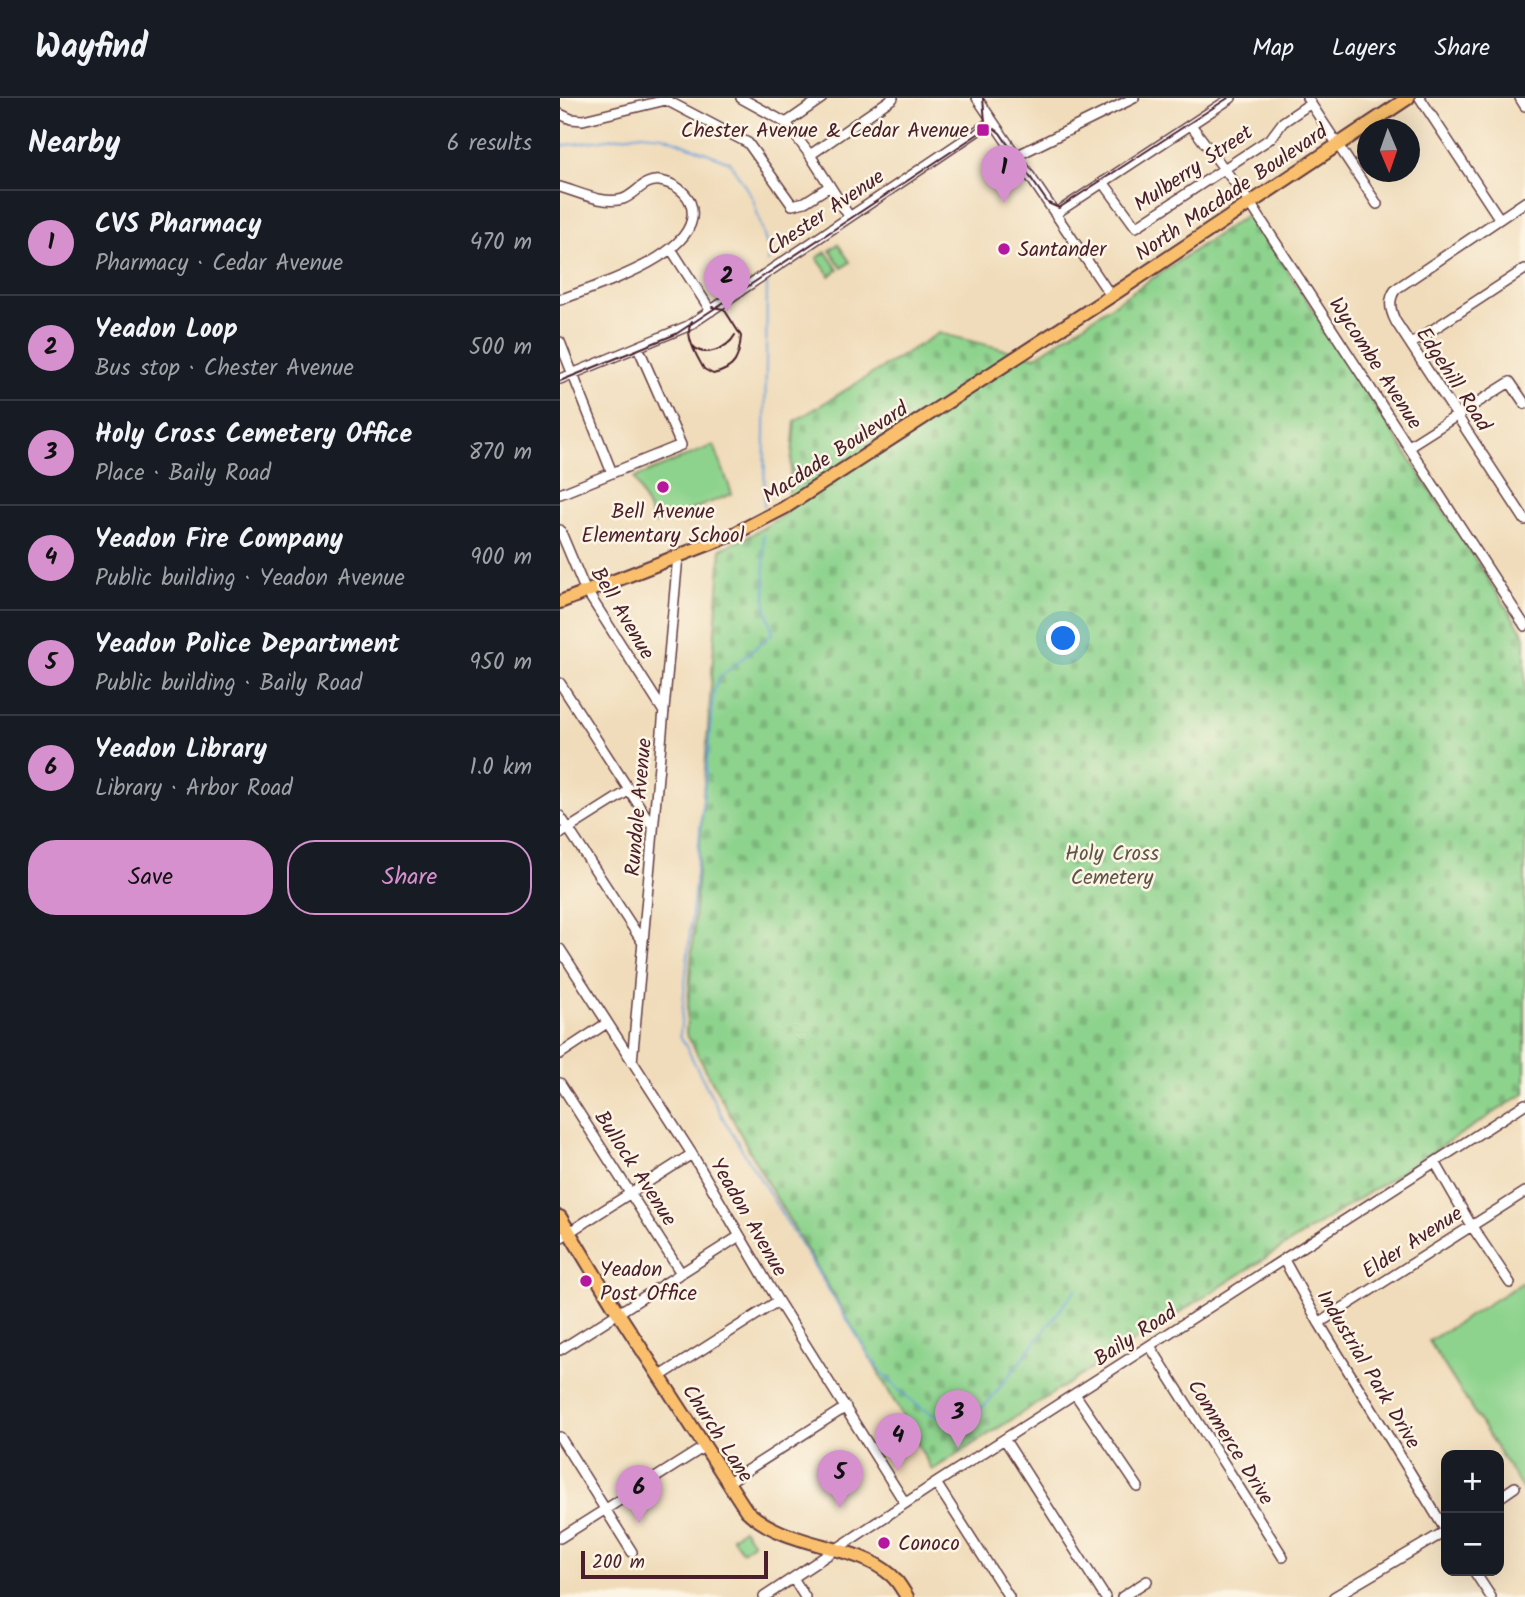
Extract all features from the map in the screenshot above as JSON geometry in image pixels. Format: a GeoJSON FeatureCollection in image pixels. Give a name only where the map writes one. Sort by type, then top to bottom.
{"type":"FeatureCollection","features":[{"type":"Feature","properties":{"kind":"main road","name":"North Macdade Boulevard"},"geometry":{"type":"LineString","coordinates":[[1111,296],[1338,145],[1393,102],[1408,98]]}},
{"type":"Feature","properties":{"kind":"main road","name":"Macdade Boulevard"},"geometry":{"type":"LineString","coordinates":[[560,603],[745,529],[797,500],[1111,296]]}},
{"type":"Feature","properties":{"kind":"main road","name":"Church Lane"},"geometry":{"type":"LineString","coordinates":[[560,1217],[565,1235],[743,1506],[760,1521],[816,1545],[850,1554],[888,1573],[907,1597]]}},
{"type":"Feature","properties":{"kind":"street"},"geometry":{"type":"LineString","coordinates":[[741,98],[786,123],[849,216]]}},
{"type":"Feature","properties":{"kind":"street"},"geometry":{"type":"LineString","coordinates":[[786,123],[822,98]]}},
{"type":"Feature","properties":{"kind":"street"},"geometry":{"type":"LineString","coordinates":[[810,155],[893,98]]}},
{"type":"Feature","properties":{"kind":"street"},"geometry":{"type":"LineString","coordinates":[[977,98],[1111,296]]}},
{"type":"Feature","properties":{"kind":"street"},"geometry":{"type":"LineString","coordinates":[[1017,156],[1134,98]]}},
{"type":"Feature","properties":{"kind":"street"},"geometry":{"type":"LineString","coordinates":[[1055,214],[1231,98]]}},
{"type":"Feature","properties":{"kind":"street"},"geometry":{"type":"LineString","coordinates":[[1420,98],[1499,218],[1525,202]]}},
{"type":"Feature","properties":{"kind":"street"},"geometry":{"type":"LineString","coordinates":[[1520,98],[1525,106]]}},
{"type":"Feature","properties":{"kind":"street"},"geometry":{"type":"LineString","coordinates":[[560,114],[583,120],[666,100],[748,143],[792,205],[805,202],[830,186]]}},
{"type":"Feature","properties":{"kind":"street"},"geometry":{"type":"LineString","coordinates":[[1309,101],[1377,204]]}},
{"type":"Feature","properties":{"kind":"street","name":"Mulberry Street"},"geometry":{"type":"LineString","coordinates":[[1103,182],[1136,227],[1271,138],[1283,121],[1309,101]]}},
{"type":"Feature","properties":{"kind":"street","name":"Chester Avenue"},"geometry":{"type":"LineString","coordinates":[[560,379],[681,329],[992,121]]}},
{"type":"Feature","properties":{"kind":"street","name":"Wycombe Avenue"},"geometry":{"type":"LineString","coordinates":[[1191,125],[1251,203],[1523,621]]}},
{"type":"Feature","properties":{"kind":"street"},"geometry":{"type":"LineString","coordinates":[[560,187],[598,198],[619,200],[652,181],[672,185],[686,195],[693,217],[689,230],[671,249],[629,273],[560,300]]}},
{"type":"Feature","properties":{"kind":"street","name":"Edgehill Road"},"geometry":{"type":"LineString","coordinates":[[1499,218],[1396,289],[1391,296],[1391,312],[1525,520]]}},
{"type":"Feature","properties":{"kind":"street"},"geometry":{"type":"LineString","coordinates":[[671,249],[711,311]]}},
{"type":"Feature","properties":{"kind":"street"},"geometry":{"type":"LineString","coordinates":[[1411,344],[1525,269]]}},
{"type":"Feature","properties":{"kind":"street"},"geometry":{"type":"LineString","coordinates":[[560,342],[612,473]]}},
{"type":"Feature","properties":{"kind":"street"},"geometry":{"type":"LineString","coordinates":[[560,494],[681,445],[638,348]]}},
{"type":"Feature","properties":{"kind":"street"},"geometry":{"type":"LineString","coordinates":[[1409,446],[1510,382],[1525,404]]}},
{"type":"Feature","properties":{"kind":"street","name":"Bell Avenue"},"geometry":{"type":"LineString","coordinates":[[560,530],[587,592],[664,712]]}},
{"type":"Feature","properties":{"kind":"street","name":"Rundale Avenue"},"geometry":{"type":"LineString","coordinates":[[632,1062],[678,556]]}},
{"type":"Feature","properties":{"kind":"street"},"geometry":{"type":"LineString","coordinates":[[560,683],[653,827]]}},
{"type":"Feature","properties":{"kind":"street"},"geometry":{"type":"LineString","coordinates":[[564,832],[628,791]]}},
{"type":"Feature","properties":{"kind":"street"},"geometry":{"type":"LineString","coordinates":[[560,816],[564,832],[643,943]]}},
{"type":"Feature","properties":{"kind":"street"},"geometry":{"type":"LineString","coordinates":[[626,918],[637,920],[646,910]]}},
{"type":"Feature","properties":{"kind":"street","name":"Yeadon Avenue"},"geometry":{"type":"LineString","coordinates":[[560,949],[692,1154],[730,1217],[738,1237],[905,1503]]}},
{"type":"Feature","properties":{"kind":"street"},"geometry":{"type":"LineString","coordinates":[[560,1054],[607,1023]]}},
{"type":"Feature","properties":{"kind":"street"},"geometry":{"type":"LineString","coordinates":[[614,1035],[626,1040],[635,1031]]}},
{"type":"Feature","properties":{"kind":"street","name":"Bullock Avenue"},"geometry":{"type":"LineString","coordinates":[[560,1083],[632,1192],[681,1273]]}},
{"type":"Feature","properties":{"kind":"street","name":"Baily Road"},"geometry":{"type":"LineString","coordinates":[[764,1597],[905,1503],[1525,1104]]}},
{"type":"Feature","properties":{"kind":"street"},"geometry":{"type":"LineString","coordinates":[[565,1235],[692,1154]]}},
{"type":"Feature","properties":{"kind":"street"},"geometry":{"type":"LineString","coordinates":[[1435,1161],[1510,1283]]}},
{"type":"Feature","properties":{"kind":"street","name":"Elder Avenue"},"geometry":{"type":"LineString","coordinates":[[1319,1323],[1525,1192]]}},
{"type":"Feature","properties":{"kind":"street"},"geometry":{"type":"LineString","coordinates":[[560,1350],[738,1237]]}},
{"type":"Feature","properties":{"kind":"street","name":"Industrial Park Drive"},"geometry":{"type":"LineString","coordinates":[[1284,1260],[1319,1323],[1441,1523]]}},
{"type":"Feature","properties":{"kind":"street"},"geometry":{"type":"LineString","coordinates":[[659,1377],[778,1301]]}},
{"type":"Feature","properties":{"kind":"street","name":"Commerce Drive"},"geometry":{"type":"LineString","coordinates":[[1150,1346],[1283,1557]]}},
{"type":"Feature","properties":{"kind":"street"},"geometry":{"type":"LineString","coordinates":[[1075,1394],[1138,1487]]}},
{"type":"Feature","properties":{"kind":"street"},"geometry":{"type":"LineString","coordinates":[[727,1483],[846,1407]]}},
{"type":"Feature","properties":{"kind":"street"},"geometry":{"type":"LineString","coordinates":[[560,1437],[632,1552]]}},
{"type":"Feature","properties":{"kind":"street"},"geometry":{"type":"LineString","coordinates":[[1005,1440],[1105,1597]]}},
{"type":"Feature","properties":{"kind":"street"},"geometry":{"type":"LineString","coordinates":[[560,1538],[704,1447]]}},
{"type":"Feature","properties":{"kind":"street"},"geometry":{"type":"LineString","coordinates":[[936,1483],[1009,1597]]}},
{"type":"Feature","properties":{"kind":"street"},"geometry":{"type":"LineString","coordinates":[[1504,1495],[1515,1488]]}},
{"type":"Feature","properties":{"kind":"street"},"geometry":{"type":"LineString","coordinates":[[1334,1597],[1441,1534]]}},
{"type":"Feature","properties":{"kind":"street"},"geometry":{"type":"LineString","coordinates":[[1477,1576],[1492,1597]]}},
{"type":"Feature","properties":{"kind":"street"},"geometry":{"type":"LineString","coordinates":[[793,1578],[805,1597]]}},
{"type":"Feature","properties":{"kind":"street"},"geometry":{"type":"LineString","coordinates":[[1122,1597],[1146,1581]]}},
{"type":"Feature","properties":{"kind":"green space","name":"Holy Cross Cemetery"},"geometry":{"type":"Polygon","coordinates":[[[1250,213],[1525,636],[1525,1093],[932,1470],[871,1359],[765,1179],[686,1033],[721,549],[787,513],[795,421],[939,333],[1035,357],[1250,213]]]}},
{"type":"Feature","properties":{"kind":"green space"},"geometry":{"type":"Polygon","coordinates":[[[838,244],[850,262],[842,268],[830,250],[838,244]]]}},
{"type":"Feature","properties":{"kind":"green space"},"geometry":{"type":"Polygon","coordinates":[[[826,252],[838,270],[830,276],[817,258],[826,252]]]}},
{"type":"Feature","properties":{"kind":"green space"},"geometry":{"type":"Polygon","coordinates":[[[714,445],[732,494],[655,524],[634,478],[714,445]]]}},
{"type":"Feature","properties":{"kind":"green space"},"geometry":{"type":"Polygon","coordinates":[[[1525,1281],[1525,1493],[1504,1460],[1504,1450],[1498,1450],[1429,1341],[1525,1281]]]}},
{"type":"Feature","properties":{"kind":"green space"},"geometry":{"type":"Polygon","coordinates":[[[743,1529],[753,1543],[742,1551],[732,1537],[743,1529]]]}},
{"type":"Feature","properties":{"kind":"waterway"},"geometry":{"type":"LineString","coordinates":[[560,146],[642,134],[663,136],[730,162],[753,199],[768,249],[768,262]]}},
{"type":"Feature","properties":{"kind":"waterway"},"geometry":{"type":"LineString","coordinates":[[764,506],[767,283]]}},
{"type":"Feature","properties":{"kind":"waterway"},"geometry":{"type":"LineString","coordinates":[[763,535],[766,607],[773,633],[719,678],[714,689],[680,1035],[724,1120],[875,1365],[920,1407],[945,1418],[970,1415],[983,1407],[1076,1289]]}},
{"type":"Feature","properties":{"kind":"tram line"},"geometry":{"type":"LineString","coordinates":[[973,131],[985,122],[983,98]]}},
{"type":"Feature","properties":{"kind":"tram line"},"geometry":{"type":"LineString","coordinates":[[560,381],[676,334],[987,128],[1000,133],[1048,203],[1059,208],[1228,98]]}},
{"type":"Feature","properties":{"kind":"tram line"},"geometry":{"type":"LineString","coordinates":[[692,321],[690,338],[704,369],[713,374],[727,369],[735,361],[741,336],[724,309],[712,307]]}},
{"type":"Feature","properties":{"kind":"tram line"},"geometry":{"type":"LineString","coordinates":[[693,346],[703,352],[709,352],[722,348],[735,335]]}},
{"type":"Feature","properties":{"kind":"place","name":"Chester Avenue & Cedar Avenue"},"geometry":{"type":"Point","coordinates":[983,130]}},
{"type":"Feature","properties":{"kind":"place","name":"CVS Pharmacy"},"geometry":{"type":"Point","coordinates":[1004,203]}},
{"type":"Feature","properties":{"kind":"place","name":"Santander"},"geometry":{"type":"Point","coordinates":[1004,249]}},
{"type":"Feature","properties":{"kind":"place","name":"Yeadon Loop"},"geometry":{"type":"Point","coordinates":[727,312]}},
{"type":"Feature","properties":{"kind":"place","name":"Bell Avenue Elementary School"},"geometry":{"type":"Point","coordinates":[663,487]}},
{"type":"Feature","properties":{"kind":"place","name":"Yeadon Post Office"},"geometry":{"type":"Point","coordinates":[586,1281]}},
{"type":"Feature","properties":{"kind":"place","name":"Holy Cross Cemetery Office"},"geometry":{"type":"Point","coordinates":[958,1448]}},
{"type":"Feature","properties":{"kind":"place","name":"Yeadon Fire Company"},"geometry":{"type":"Point","coordinates":[898,1471]}},
{"type":"Feature","properties":{"kind":"place","name":"Yeadon Police Department"},"geometry":{"type":"Point","coordinates":[840,1508]}},
{"type":"Feature","properties":{"kind":"place","name":"Yeadon Library"},"geometry":{"type":"Point","coordinates":[639,1523]}},
{"type":"Feature","properties":{"kind":"place","name":"Conoco"},"geometry":{"type":"Point","coordinates":[884,1543]}}]}
